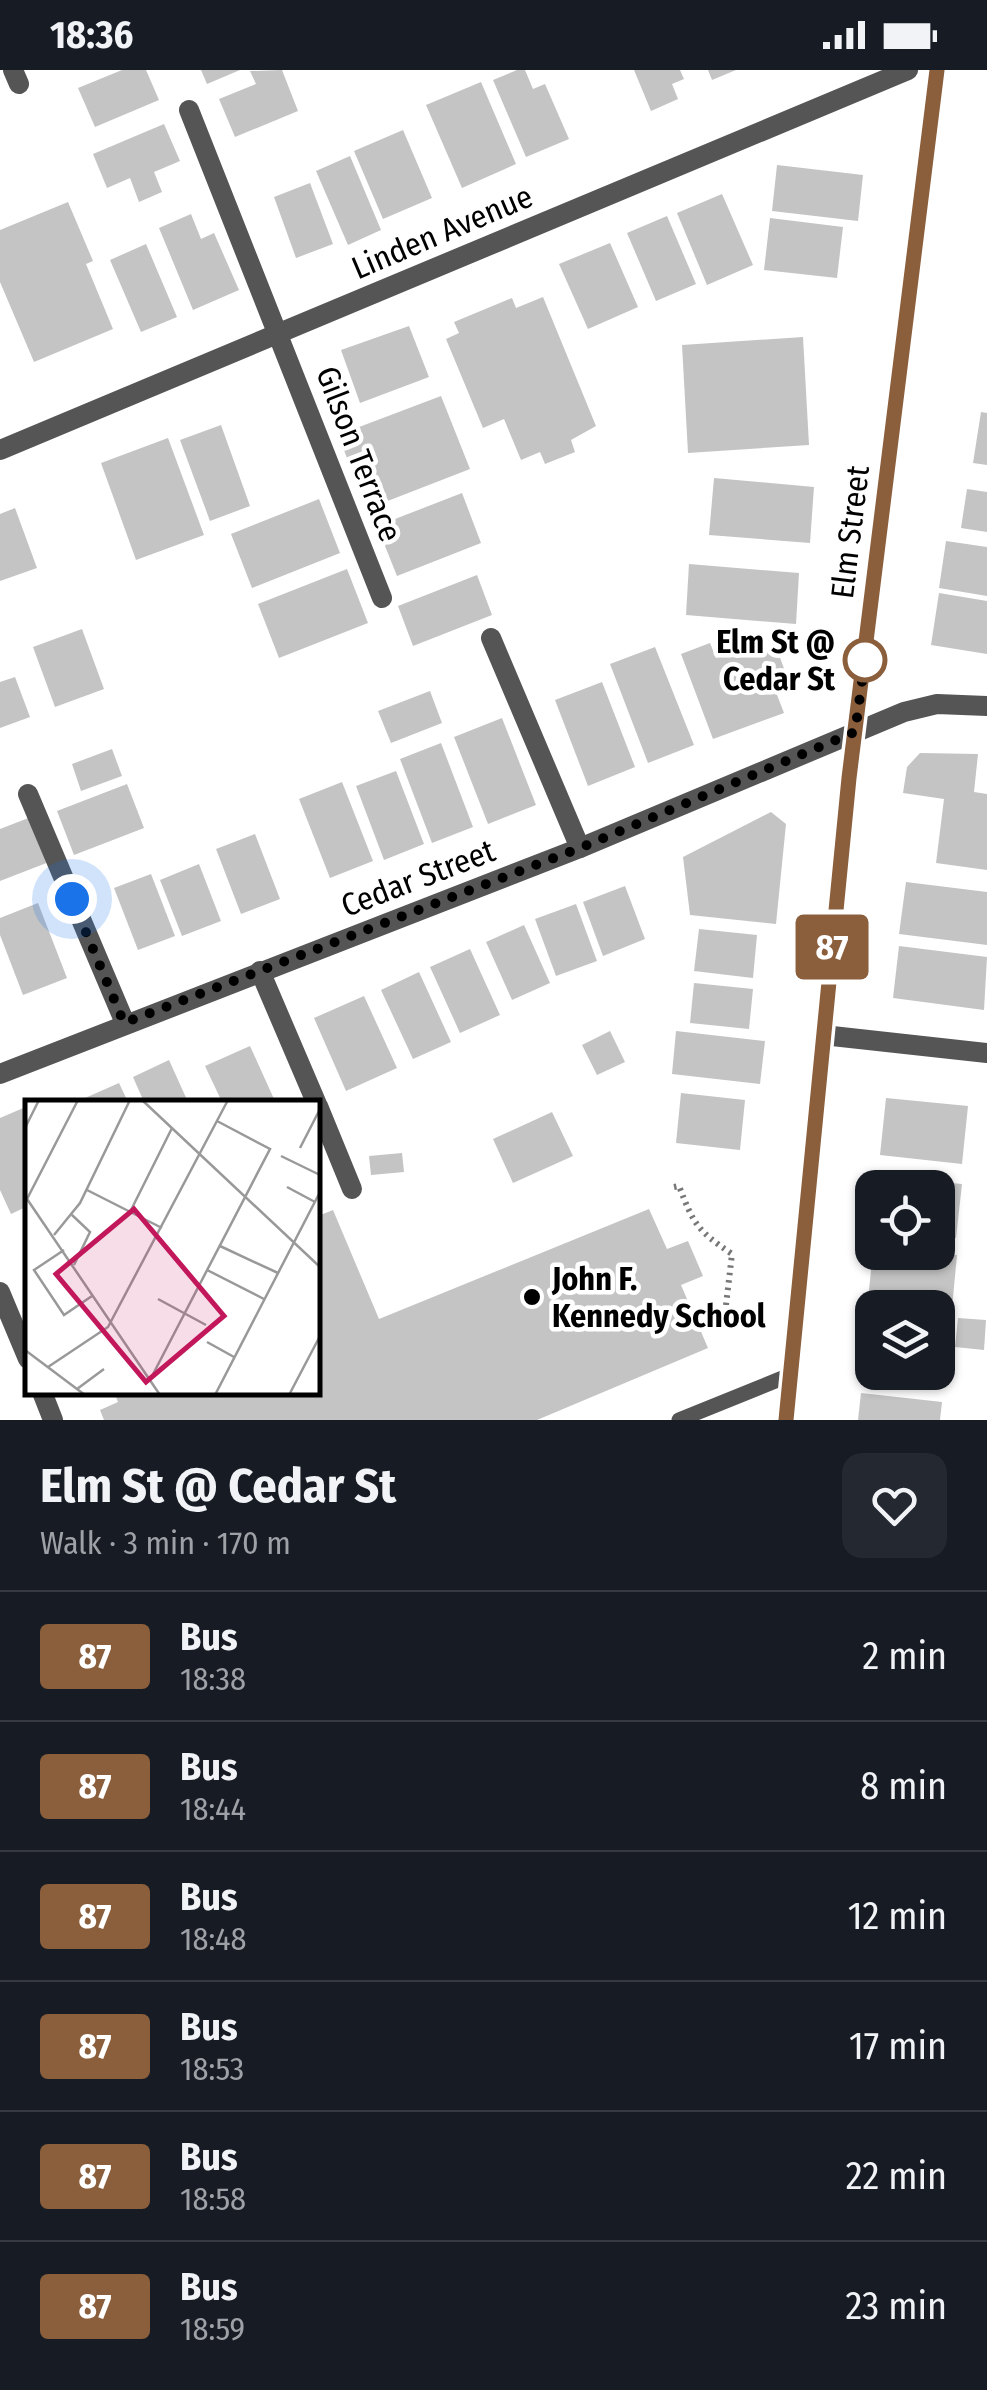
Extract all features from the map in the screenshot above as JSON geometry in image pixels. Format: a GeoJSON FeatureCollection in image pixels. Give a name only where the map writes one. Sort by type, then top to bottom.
{"type":"FeatureCollection","features":[{"type":"Feature","properties":{"kind":"main road","name":"Elm Street"},"geometry":{"type":"LineString","coordinates":[[786,1420],[855,732],[938,70]]}},
{"type":"Feature","properties":{"kind":"street","name":"Linden Avenue"},"geometry":{"type":"LineString","coordinates":[[0,450],[908,70]]}},
{"type":"Feature","properties":{"kind":"street","name":"Gilson Terrace"},"geometry":{"type":"LineString","coordinates":[[190,110],[382,598]]}},
{"type":"Feature","properties":{"kind":"street"},"geometry":{"type":"LineString","coordinates":[[491,638],[580,848]]}},
{"type":"Feature","properties":{"kind":"street","name":"Cedar Street"},"geometry":{"type":"LineString","coordinates":[[0,1074],[580,848],[920,707],[987,706]]}},
{"type":"Feature","properties":{"kind":"street"},"geometry":{"type":"LineString","coordinates":[[28,794],[124,1023]]}},
{"type":"Feature","properties":{"kind":"street"},"geometry":{"type":"LineString","coordinates":[[260,971],[315,1100]]}},
{"type":"Feature","properties":{"kind":"street"},"geometry":{"type":"LineString","coordinates":[[823,1035],[987,1053]]}},
{"type":"Feature","properties":{"kind":"street"},"geometry":{"type":"LineString","coordinates":[[320,1111],[352,1189]]}},
{"type":"Feature","properties":{"kind":"street"},"geometry":{"type":"LineString","coordinates":[[0,1292],[25,1351]]}},
{"type":"Feature","properties":{"kind":"lane"},"geometry":{"type":"LineString","coordinates":[[679,1420],[790,1375]]}},
{"type":"Feature","properties":{"kind":"path"},"geometry":{"type":"LineString","coordinates":[[674,1188],[679,1186],[702,1234],[732,1254],[724,1322],[746,1327]]}},
{"type":"Feature","properties":{"kind":"building"},"geometry":{"type":"Polygon","coordinates":[[[122,70],[146,70],[159,100],[95,127],[78,88],[122,70]]]}},
{"type":"Feature","properties":{"kind":"building"},"geometry":{"type":"Polygon","coordinates":[[[201,70],[240,70],[207,84],[201,70]]]}},
{"type":"Feature","properties":{"kind":"building"},"geometry":{"type":"Polygon","coordinates":[[[282,70],[298,111],[235,137],[219,99],[256,84],[250,71],[282,70]]]}},
{"type":"Feature","properties":{"kind":"building"},"geometry":{"type":"Polygon","coordinates":[[[525,70],[533,89],[545,84],[569,139],[526,157],[493,80],[525,70]]]}},
{"type":"Feature","properties":{"kind":"building"},"geometry":{"type":"Polygon","coordinates":[[[634,70],[680,70],[684,79],[672,84],[678,99],[651,111],[634,70]]]}},
{"type":"Feature","properties":{"kind":"building"},"geometry":{"type":"Polygon","coordinates":[[[708,70],[736,70],[712,80],[708,70]]]}},
{"type":"Feature","properties":{"kind":"building"},"geometry":{"type":"Polygon","coordinates":[[[481,82],[516,164],[462,188],[426,105],[481,82]]]}},
{"type":"Feature","properties":{"kind":"building"},"geometry":{"type":"Polygon","coordinates":[[[164,124],[180,161],[154,172],[162,192],[139,202],[130,178],[107,188],[93,154],[164,124]]]}},
{"type":"Feature","properties":{"kind":"building"},"geometry":{"type":"Polygon","coordinates":[[[403,130],[432,198],[383,219],[354,151],[403,130]]]}},
{"type":"Feature","properties":{"kind":"building"},"geometry":{"type":"Polygon","coordinates":[[[350,156],[381,230],[348,245],[316,171],[350,156]]]}},
{"type":"Feature","properties":{"kind":"building"},"geometry":{"type":"Polygon","coordinates":[[[777,165],[863,175],[858,221],[772,211],[777,165]]]}},
{"type":"Feature","properties":{"kind":"building"},"geometry":{"type":"Polygon","coordinates":[[[310,183],[333,244],[296,258],[274,197],[310,183]]]}},
{"type":"Feature","properties":{"kind":"building"},"geometry":{"type":"Polygon","coordinates":[[[722,194],[753,265],[707,285],[677,213],[722,194]]]}},
{"type":"Feature","properties":{"kind":"building"},"geometry":{"type":"Polygon","coordinates":[[[68,202],[93,261],[86,264],[113,329],[34,362],[0,282],[0,230],[68,202]]]}},
{"type":"Feature","properties":{"kind":"building"},"geometry":{"type":"Polygon","coordinates":[[[191,214],[201,239],[214,233],[239,290],[193,310],[159,228],[191,214]]]}},
{"type":"Feature","properties":{"kind":"building"},"geometry":{"type":"Polygon","coordinates":[[[667,216],[696,284],[656,301],[627,233],[667,216]]]}},
{"type":"Feature","properties":{"kind":"building"},"geometry":{"type":"Polygon","coordinates":[[[770,218],[843,227],[837,278],[764,270],[770,218]]]}},
{"type":"Feature","properties":{"kind":"building"},"geometry":{"type":"Polygon","coordinates":[[[610,243],[638,307],[588,329],[559,264],[610,243]]]}},
{"type":"Feature","properties":{"kind":"building"},"geometry":{"type":"Polygon","coordinates":[[[146,244],[177,317],[141,332],[110,260],[146,244]]]}},
{"type":"Feature","properties":{"kind":"building"},"geometry":{"type":"Polygon","coordinates":[[[543,297],[596,426],[571,440],[575,452],[545,464],[540,452],[521,460],[504,419],[483,428],[446,339],[459,333],[454,322],[512,298],[516,308],[543,297]]]}},
{"type":"Feature","properties":{"kind":"building"},"geometry":{"type":"Polygon","coordinates":[[[409,326],[429,377],[360,403],[341,350],[409,326]]]}},
{"type":"Feature","properties":{"kind":"building"},"geometry":{"type":"Polygon","coordinates":[[[803,337],[809,445],[688,453],[682,345],[803,337]]]}},
{"type":"Feature","properties":{"kind":"building"},"geometry":{"type":"Polygon","coordinates":[[[441,396],[470,469],[367,509],[338,435],[441,396]]]}},
{"type":"Feature","properties":{"kind":"building"},"geometry":{"type":"Polygon","coordinates":[[[981,412],[987,413],[987,465],[973,463],[981,412]]]}},
{"type":"Feature","properties":{"kind":"building"},"geometry":{"type":"Polygon","coordinates":[[[221,425],[250,506],[210,521],[180,440],[221,425]]]}},
{"type":"Feature","properties":{"kind":"building"},"geometry":{"type":"Polygon","coordinates":[[[168,438],[204,535],[136,560],[101,463],[168,438]]]}},
{"type":"Feature","properties":{"kind":"building"},"geometry":{"type":"Polygon","coordinates":[[[714,478],[814,487],[810,543],[709,535],[714,478]]]}},
{"type":"Feature","properties":{"kind":"building"},"geometry":{"type":"Polygon","coordinates":[[[967,489],[987,492],[987,532],[961,528],[967,489]]]}},
{"type":"Feature","properties":{"kind":"building"},"geometry":{"type":"Polygon","coordinates":[[[462,493],[481,543],[397,576],[377,526],[462,493]]]}},
{"type":"Feature","properties":{"kind":"building"},"geometry":{"type":"Polygon","coordinates":[[[319,499],[340,553],[252,588],[231,534],[319,499]]]}},
{"type":"Feature","properties":{"kind":"building"},"geometry":{"type":"Polygon","coordinates":[[[15,508],[37,568],[0,581],[0,514],[15,508]]]}},
{"type":"Feature","properties":{"kind":"building"},"geometry":{"type":"Polygon","coordinates":[[[946,541],[987,547],[987,596],[939,588],[946,541]]]}},
{"type":"Feature","properties":{"kind":"building"},"geometry":{"type":"Polygon","coordinates":[[[689,564],[799,573],[796,624],[686,615],[689,564]]]}},
{"type":"Feature","properties":{"kind":"building"},"geometry":{"type":"Polygon","coordinates":[[[347,569],[368,623],[279,658],[258,604],[347,569]]]}},
{"type":"Feature","properties":{"kind":"building"},"geometry":{"type":"Polygon","coordinates":[[[477,575],[492,615],[413,646],[398,606],[477,575]]]}},
{"type":"Feature","properties":{"kind":"building"},"geometry":{"type":"Polygon","coordinates":[[[939,593],[987,601],[987,654],[931,645],[939,593]]]}},
{"type":"Feature","properties":{"kind":"building"},"geometry":{"type":"Polygon","coordinates":[[[82,629],[104,689],[55,707],[33,647],[82,629]]]}},
{"type":"Feature","properties":{"kind":"building"},"geometry":{"type":"Polygon","coordinates":[[[758,642],[762,652],[776,647],[789,682],[774,687],[784,713],[713,739],[681,654],[710,643],[716,658],[758,642]]]}},
{"type":"Feature","properties":{"kind":"building"},"geometry":{"type":"Polygon","coordinates":[[[655,647],[694,745],[648,763],[610,664],[655,647]]]}},
{"type":"Feature","properties":{"kind":"building"},"geometry":{"type":"Polygon","coordinates":[[[15,677],[30,717],[0,728],[0,682],[15,677]]]}},
{"type":"Feature","properties":{"kind":"building"},"geometry":{"type":"Polygon","coordinates":[[[602,682],[635,767],[588,786],[555,700],[602,682]]]}},
{"type":"Feature","properties":{"kind":"building"},"geometry":{"type":"Polygon","coordinates":[[[430,691],[442,723],[391,743],[378,711],[430,691]]]}},
{"type":"Feature","properties":{"kind":"building"},"geometry":{"type":"Polygon","coordinates":[[[502,718],[536,805],[488,824],[454,737],[502,718]]]}},
{"type":"Feature","properties":{"kind":"building"},"geometry":{"type":"Polygon","coordinates":[[[441,743],[473,827],[432,843],[400,759],[441,743]]]}},
{"type":"Feature","properties":{"kind":"building"},"geometry":{"type":"Polygon","coordinates":[[[112,749],[122,776],[81,791],[72,764],[112,749]]]}},
{"type":"Feature","properties":{"kind":"building"},"geometry":{"type":"Polygon","coordinates":[[[920,753],[978,754],[974,792],[987,794],[987,870],[936,863],[944,799],[903,793],[907,767],[920,753]]]}},
{"type":"Feature","properties":{"kind":"building"},"geometry":{"type":"Polygon","coordinates":[[[396,771],[424,844],[384,860],[356,786],[396,771]]]}},
{"type":"Feature","properties":{"kind":"building"},"geometry":{"type":"Polygon","coordinates":[[[342,782],[373,861],[330,878],[299,799],[342,782]]]}},
{"type":"Feature","properties":{"kind":"building"},"geometry":{"type":"Polygon","coordinates":[[[127,784],[144,828],[74,855],[57,811],[127,784]]]}},
{"type":"Feature","properties":{"kind":"building"},"geometry":{"type":"Polygon","coordinates":[[[771,812],[786,824],[776,924],[690,915],[683,857],[771,812]]]}},
{"type":"Feature","properties":{"kind":"building"},"geometry":{"type":"Polygon","coordinates":[[[31,817],[49,862],[0,881],[0,829],[31,817]]]}},
{"type":"Feature","properties":{"kind":"building"},"geometry":{"type":"Polygon","coordinates":[[[255,834],[280,899],[241,914],[216,849],[255,834]]]}},
{"type":"Feature","properties":{"kind":"building"},"geometry":{"type":"Polygon","coordinates":[[[199,864],[221,921],[182,936],[160,880],[199,864]]]}},
{"type":"Feature","properties":{"kind":"building"},"geometry":{"type":"Polygon","coordinates":[[[151,874],[175,936],[138,950],[114,888],[151,874]]]}},
{"type":"Feature","properties":{"kind":"building"},"geometry":{"type":"Polygon","coordinates":[[[906,882],[987,892],[987,945],[899,934],[906,882]]]}},
{"type":"Feature","properties":{"kind":"building"},"geometry":{"type":"Polygon","coordinates":[[[625,886],[645,939],[603,956],[583,902],[625,886]]]}},
{"type":"Feature","properties":{"kind":"building"},"geometry":{"type":"Polygon","coordinates":[[[38,903],[67,978],[23,995],[0,935],[0,918],[38,903]]]}},
{"type":"Feature","properties":{"kind":"building"},"geometry":{"type":"Polygon","coordinates":[[[576,904],[597,961],[556,976],[535,919],[576,904]]]}},
{"type":"Feature","properties":{"kind":"building"},"geometry":{"type":"Polygon","coordinates":[[[524,925],[550,983],[512,1000],[486,942],[524,925]]]}},
{"type":"Feature","properties":{"kind":"building"},"geometry":{"type":"Polygon","coordinates":[[[699,929],[757,935],[753,978],[694,971],[699,929]]]}},
{"type":"Feature","properties":{"kind":"building"},"geometry":{"type":"Polygon","coordinates":[[[899,946],[987,957],[984,1010],[893,998],[899,946]]]}},
{"type":"Feature","properties":{"kind":"building"},"geometry":{"type":"Polygon","coordinates":[[[470,949],[500,1015],[460,1033],[430,967],[470,949]]]}},
{"type":"Feature","properties":{"kind":"building"},"geometry":{"type":"Polygon","coordinates":[[[419,972],[451,1042],[413,1059],[381,990],[419,972]]]}},
{"type":"Feature","properties":{"kind":"building"},"geometry":{"type":"Polygon","coordinates":[[[694,983],[753,989],[749,1029],[690,1023],[694,983]]]}},
{"type":"Feature","properties":{"kind":"building"},"geometry":{"type":"Polygon","coordinates":[[[364,996],[397,1068],[346,1091],[314,1018],[364,996]]]}},
{"type":"Feature","properties":{"kind":"building"},"geometry":{"type":"Polygon","coordinates":[[[610,1031],[625,1062],[597,1075],[582,1045],[610,1031]]]}},
{"type":"Feature","properties":{"kind":"building"},"geometry":{"type":"Polygon","coordinates":[[[676,1031],[765,1041],[760,1084],[672,1074],[676,1031]]]}},
{"type":"Feature","properties":{"kind":"building"},"geometry":{"type":"Polygon","coordinates":[[[250,1046],[274,1099],[221,1100],[205,1066],[250,1046]]]}},
{"type":"Feature","properties":{"kind":"building"},"geometry":{"type":"Polygon","coordinates":[[[169,1060],[187,1100],[143,1100],[133,1077],[169,1060]]]}},
{"type":"Feature","properties":{"kind":"building"},"geometry":{"type":"Polygon","coordinates":[[[119,1083],[127,1100],[81,1100],[119,1083]]]}},
{"type":"Feature","properties":{"kind":"building"},"geometry":{"type":"Polygon","coordinates":[[[681,1093],[745,1100],[740,1150],[676,1143],[681,1093]]]}},
{"type":"Feature","properties":{"kind":"building"},"geometry":{"type":"Polygon","coordinates":[[[886,1098],[968,1106],[962,1164],[880,1155],[886,1098]]]}},
{"type":"Feature","properties":{"kind":"building"},"geometry":{"type":"Polygon","coordinates":[[[25,1107],[25,1207],[11,1214],[0,1190],[0,1118],[25,1107]]]}},
{"type":"Feature","properties":{"kind":"building"},"geometry":{"type":"Polygon","coordinates":[[[552,1112],[573,1156],[513,1183],[493,1139],[552,1112]]]}},
{"type":"Feature","properties":{"kind":"building"},"geometry":{"type":"Polygon","coordinates":[[[402,1153],[404,1172],[371,1175],[369,1156],[402,1153]]]}},
{"type":"Feature","properties":{"kind":"building"},"geometry":{"type":"Polygon","coordinates":[[[955,1183],[962,1184],[955,1238],[955,1183]]]}},
{"type":"Feature","properties":{"kind":"building"},"geometry":{"type":"Polygon","coordinates":[[[649,1209],[667,1249],[688,1241],[703,1276],[681,1285],[708,1348],[537,1420],[104,1420],[100,1410],[118,1402],[115,1395],[320,1395],[320,1215],[333,1210],[379,1319],[649,1209]]]}},
{"type":"Feature","properties":{"kind":"building"},"geometry":{"type":"Polygon","coordinates":[[[957,1255],[954,1290],[869,1290],[871,1270],[955,1270],[957,1255]]]}},
{"type":"Feature","properties":{"kind":"building"},"geometry":{"type":"Polygon","coordinates":[[[958,1318],[986,1320],[984,1350],[955,1347],[958,1318]]]}},
{"type":"Feature","properties":{"kind":"building"},"geometry":{"type":"Polygon","coordinates":[[[861,1393],[942,1402],[940,1420],[858,1420],[861,1393]]]}},
{"type":"Feature","properties":{"kind":"bus line","name":"87"},"geometry":{"type":"LineString","coordinates":[[786,1420],[849,778],[937,70]]}},
{"type":"Feature","properties":{"kind":"place","name":"Elm St @ Cedar St"},"geometry":{"type":"Point","coordinates":[865,660]}},
{"type":"Feature","properties":{"kind":"place","name":"John F. Kennedy School"},"geometry":{"type":"Point","coordinates":[532,1297]}},
{"type":"Feature","properties":{"kind":"route"},"geometry":{"type":"LineString","coordinates":[[72,899],[124,1023],[580,848],[855,732],[865,660]]}}]}
